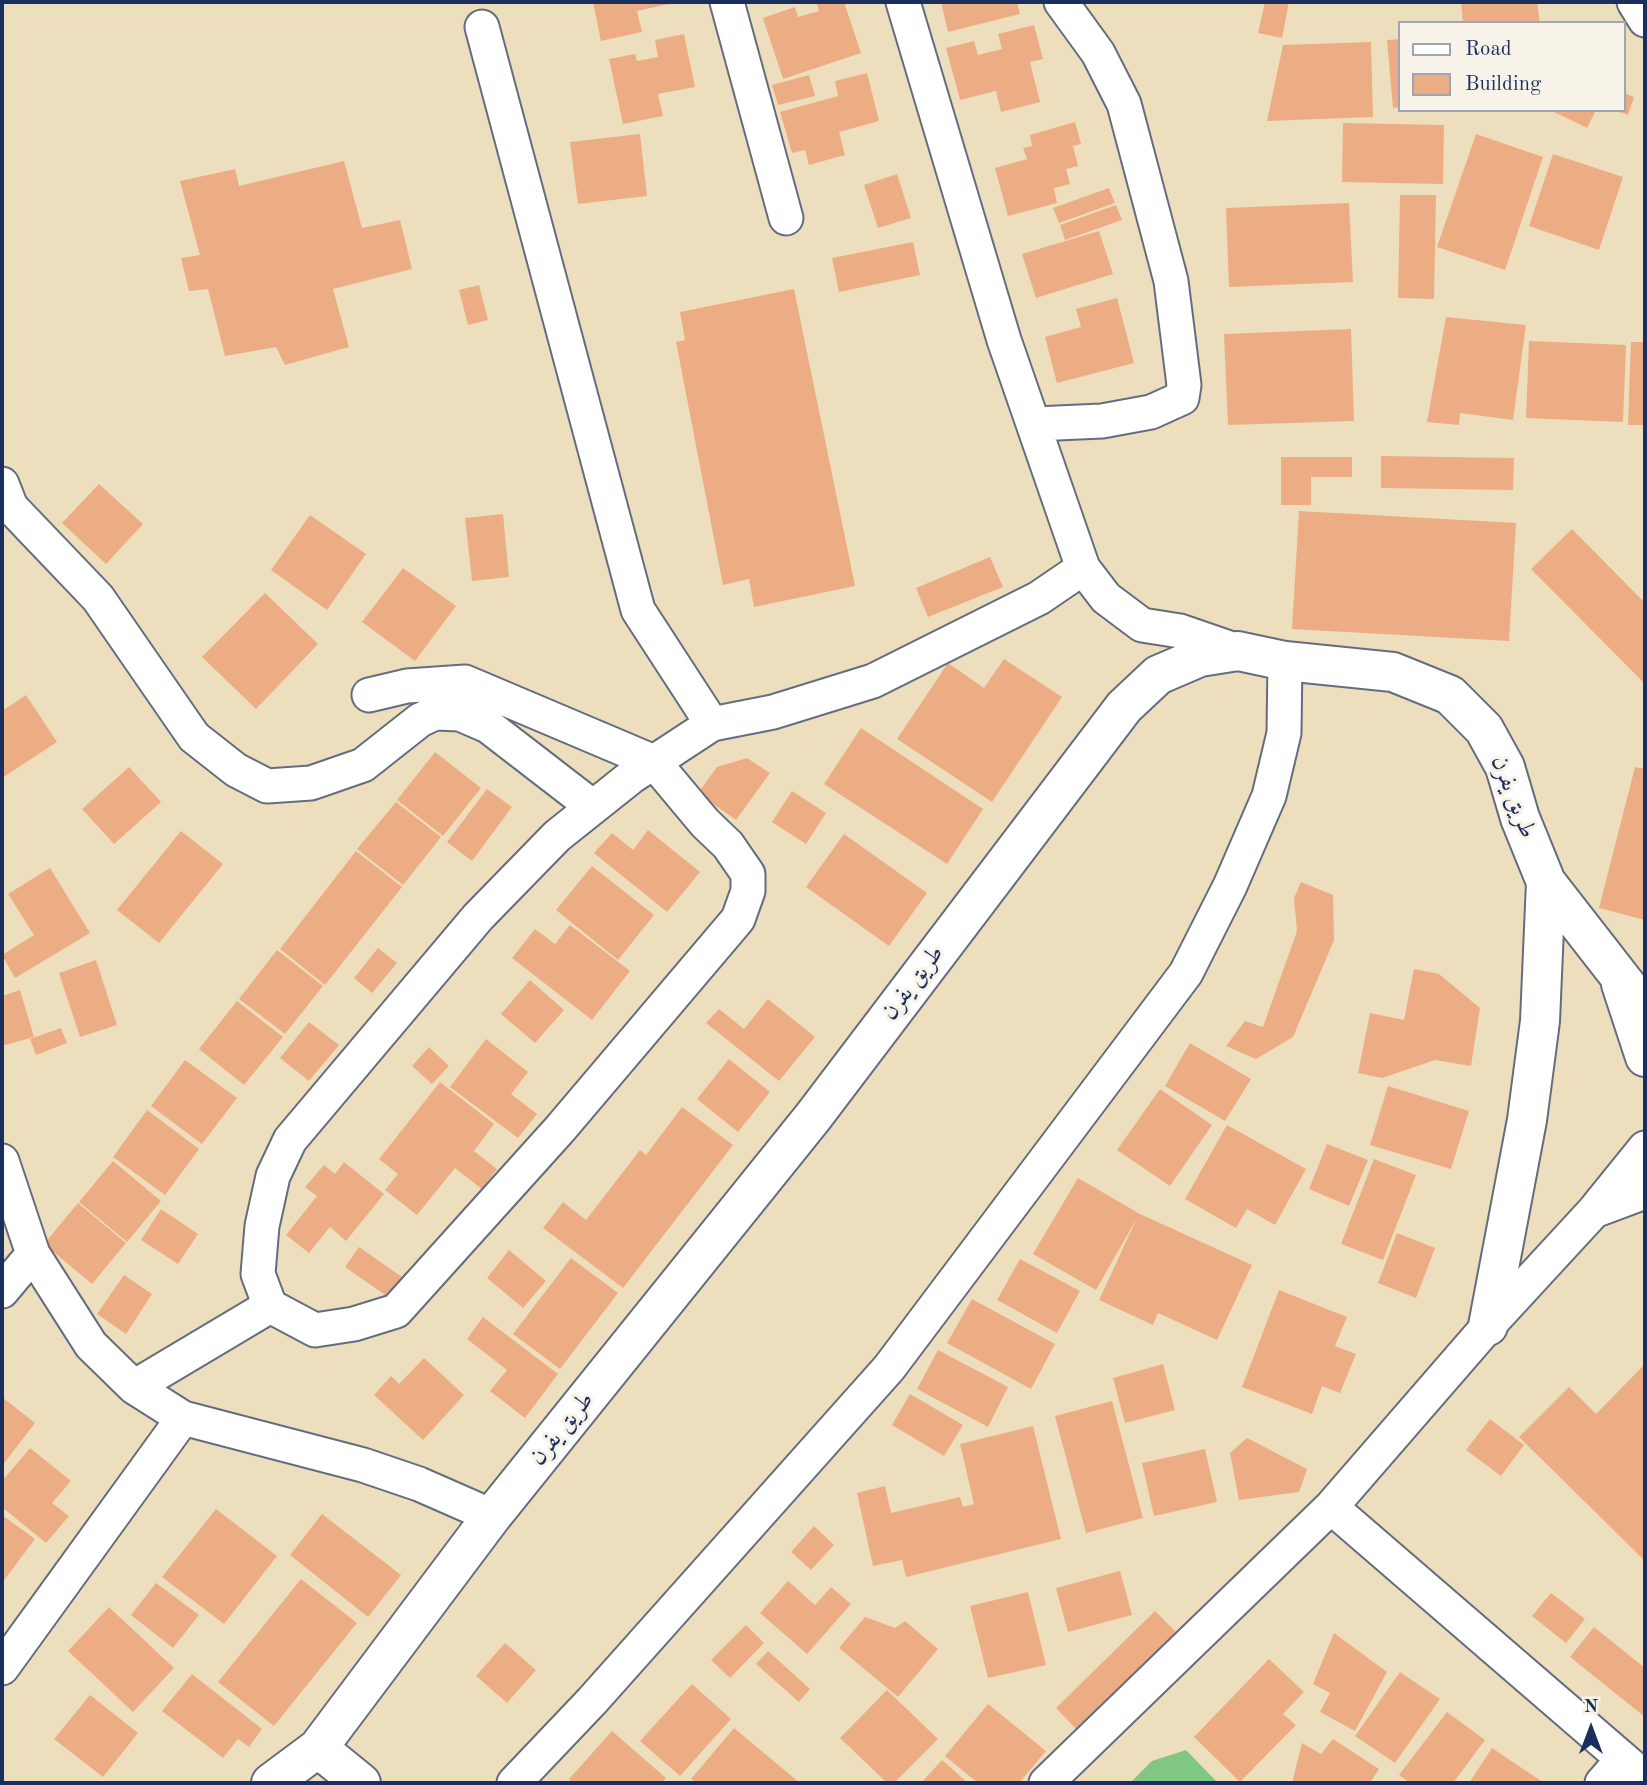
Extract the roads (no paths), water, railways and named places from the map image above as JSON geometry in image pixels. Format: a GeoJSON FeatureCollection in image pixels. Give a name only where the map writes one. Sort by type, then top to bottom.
{"type":"FeatureCollection","features":[{"type":"Feature","properties":{"kind":"main road","name":"طريق يفرن"},"geometry":{"type":"LineString","coordinates":[[271,1783],[318,1748],[492,1516],[813,1117],[1124,706],[1158,675],[1200,657],[1238,651],[1285,661],[1393,672],[1450,695],[1484,730],[1505,768],[1520,818],[1546,881],[1645,1009]]}},
{"type":"Feature","properties":{"kind":"main road"},"geometry":{"type":"LineString","coordinates":[[1488,1326],[1531,1095],[1540,1021],[1546,881]]}},
{"type":"Feature","properties":{"kind":"main road"},"geometry":{"type":"LineString","coordinates":[[1618,975],[1645,1057]]}},
{"type":"Feature","properties":{"kind":"main road"},"geometry":{"type":"LineString","coordinates":[[318,1748],[361,1783]]}},
{"type":"Feature","properties":{"kind":"street"},"geometry":{"type":"LineString","coordinates":[[727,2],[786,218]]}},
{"type":"Feature","properties":{"kind":"street"},"geometry":{"type":"LineString","coordinates":[[903,2],[1000,327],[1083,568],[1106,598],[1142,625],[1180,631],[1238,651]]}},
{"type":"Feature","properties":{"kind":"street"},"geometry":{"type":"LineString","coordinates":[[1035,424],[1101,421],[1151,412],[1182,398],[1184,385],[1171,281],[1124,104],[1098,53],[1061,2]]}},
{"type":"Feature","properties":{"kind":"street"},"geometry":{"type":"LineString","coordinates":[[1634,2],[1645,20]]}},
{"type":"Feature","properties":{"kind":"street"},"geometry":{"type":"LineString","coordinates":[[482,27],[638,610],[712,724]]}},
{"type":"Feature","properties":{"kind":"street"},"geometry":{"type":"LineString","coordinates":[[2,484],[11,507],[98,598],[194,737],[236,770],[267,786],[311,783],[363,765],[435,713],[460,714],[488,726],[593,807]]}},
{"type":"Feature","properties":{"kind":"street"},"geometry":{"type":"LineString","coordinates":[[369,695],[407,686],[466,682],[654,762],[728,845],[748,874],[748,891],[738,919],[560,1129],[396,1311],[354,1324],[315,1330],[270,1306],[258,1274],[262,1226],[273,1176],[290,1140],[478,917],[558,836],[654,762],[712,724],[773,712],[873,681],[1039,598],[1083,568]]}},
{"type":"Feature","properties":{"kind":"street"},"geometry":{"type":"LineString","coordinates":[[514,1783],[592,1701],[889,1368],[1186,973],[1230,886],[1269,796],[1284,733],[1285,661]]}},
{"type":"Feature","properties":{"kind":"street"},"geometry":{"type":"LineString","coordinates":[[1046,1783],[1331,1507],[1488,1326],[1594,1211],[1645,1148]]}},
{"type":"Feature","properties":{"kind":"street"},"geometry":{"type":"LineString","coordinates":[[2,1161],[33,1254],[91,1345],[134,1387],[183,1418],[363,1465],[419,1484],[492,1516]]}},
{"type":"Feature","properties":{"kind":"street"},"geometry":{"type":"LineString","coordinates":[[1594,1211],[1645,1192]]}},
{"type":"Feature","properties":{"kind":"street"},"geometry":{"type":"LineString","coordinates":[[2,1291],[33,1254]]}},
{"type":"Feature","properties":{"kind":"street"},"geometry":{"type":"LineString","coordinates":[[134,1387],[270,1306]]}},
{"type":"Feature","properties":{"kind":"street"},"geometry":{"type":"LineString","coordinates":[[2,1668],[183,1418]]}},
{"type":"Feature","properties":{"kind":"street"},"geometry":{"type":"LineString","coordinates":[[1331,1507],[1623,1773]]}}]}
